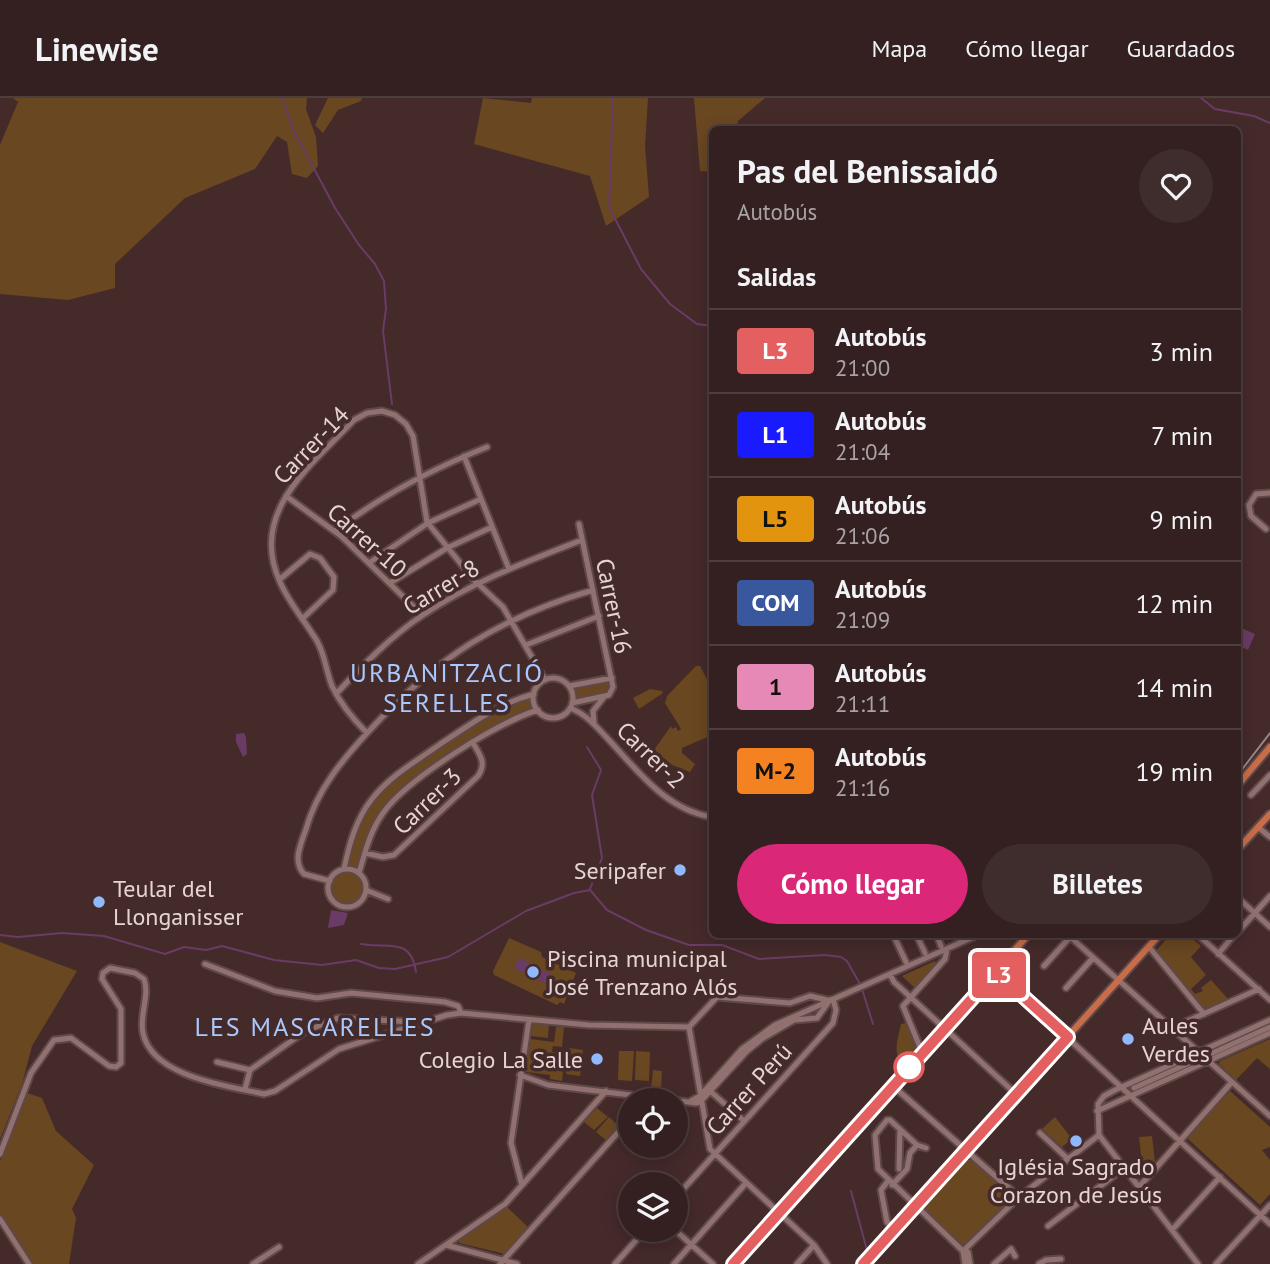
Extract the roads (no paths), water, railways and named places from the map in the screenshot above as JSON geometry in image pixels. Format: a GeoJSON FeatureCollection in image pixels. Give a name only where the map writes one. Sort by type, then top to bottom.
{"type":"FeatureCollection","features":[{"type":"Feature","properties":{"kind":"main road"},"geometry":{"type":"LineString","coordinates":[[1241,781],[1270,747]]}},
{"type":"Feature","properties":{"kind":"main road"},"geometry":{"type":"LineString","coordinates":[[1241,846],[1270,814]]}},
{"type":"Feature","properties":{"kind":"main road"},"geometry":{"type":"LineString","coordinates":[[733,1264],[1026,938]]}},
{"type":"Feature","properties":{"kind":"main road"},"geometry":{"type":"LineString","coordinates":[[863,1264],[1157,938]]}},
{"type":"Feature","properties":{"kind":"street","name":"Carrer-14"},"geometry":{"type":"LineString","coordinates":[[367,733],[337,694],[328,676],[323,653],[279,580],[273,560],[271,536],[277,511],[286,496],[361,415],[376,411],[389,413],[400,418],[410,430],[428,523],[478,584],[503,607],[544,680]]}},
{"type":"Feature","properties":{"kind":"street"},"geometry":{"type":"LineString","coordinates":[[335,531],[393,491],[487,447]]}},
{"type":"Feature","properties":{"kind":"street"},"geometry":{"type":"LineString","coordinates":[[464,456],[509,569]]}},
{"type":"Feature","properties":{"kind":"street"},"geometry":{"type":"LineString","coordinates":[[1266,529],[1251,516],[1249,505],[1256,494],[1270,494]]}},
{"type":"Feature","properties":{"kind":"street","name":"Carrer-10"},"geometry":{"type":"LineString","coordinates":[[286,496],[335,531],[422,615]]}},
{"type":"Feature","properties":{"kind":"street"},"geometry":{"type":"LineString","coordinates":[[369,563],[428,523],[481,499]]}},
{"type":"Feature","properties":{"kind":"street","name":"Carrer-16"},"geometry":{"type":"LineString","coordinates":[[579,524],[613,687],[593,711],[594,724]]}},
{"type":"Feature","properties":{"kind":"street"},"geometry":{"type":"LineString","coordinates":[[390,583],[447,548],[492,527]]}},
{"type":"Feature","properties":{"kind":"street","name":"Carrer-8"},"geometry":{"type":"LineString","coordinates":[[337,694],[369,660],[422,615],[509,569],[582,540]]}},
{"type":"Feature","properties":{"kind":"street"},"geometry":{"type":"LineString","coordinates":[[279,580],[310,554],[320,558],[334,577],[332,590],[302,619]]}},
{"type":"Feature","properties":{"kind":"street"},"geometry":{"type":"LineString","coordinates":[[330,881],[304,874],[298,864],[299,852],[309,817],[319,796],[332,775],[367,733],[432,670],[477,639],[513,621],[593,590]]}},
{"type":"Feature","properties":{"kind":"street"},"geometry":{"type":"LineString","coordinates":[[526,645],[599,616]]}},
{"type":"Feature","properties":{"kind":"street"},"geometry":{"type":"LineString","coordinates":[[569,686],[612,678]]}},
{"type":"Feature","properties":{"kind":"street"},"geometry":{"type":"LineString","coordinates":[[571,706],[572,691],[558,679],[544,680],[534,694],[538,710],[543,715],[555,717],[561,716],[571,706],[607,696]]}},
{"type":"Feature","properties":{"kind":"street"},"geometry":{"type":"LineString","coordinates":[[344,869],[358,824],[370,802],[392,778],[484,716],[534,694]]}},
{"type":"Feature","properties":{"kind":"street","name":"Carrer-2"},"geometry":{"type":"LineString","coordinates":[[571,706],[594,724],[666,797],[685,810],[709,816]]}},
{"type":"Feature","properties":{"kind":"street"},"geometry":{"type":"LineString","coordinates":[[359,873],[378,821],[397,797],[472,743],[503,724],[538,710]]}},
{"type":"Feature","properties":{"kind":"street","name":"Carrer-3"},"geometry":{"type":"LineString","coordinates":[[365,853],[383,857],[394,855],[478,776],[483,768],[482,759],[472,743]]}},
{"type":"Feature","properties":{"kind":"street"},"geometry":{"type":"LineString","coordinates":[[1251,796],[1270,775]]}},
{"type":"Feature","properties":{"kind":"street"},"geometry":{"type":"LineString","coordinates":[[1258,827],[1270,837]]}},
{"type":"Feature","properties":{"kind":"street"},"geometry":{"type":"LineString","coordinates":[[344,869],[353,869],[359,873],[366,883],[366,890],[358,904],[341,905],[329,894],[330,881],[334,874],[344,869]]}},
{"type":"Feature","properties":{"kind":"street"},"geometry":{"type":"LineString","coordinates":[[366,890],[388,899]]}},
{"type":"Feature","properties":{"kind":"street"},"geometry":{"type":"LineString","coordinates":[[1241,928],[1270,896]]}},
{"type":"Feature","properties":{"kind":"street"},"geometry":{"type":"LineString","coordinates":[[1241,901],[1270,927]]}},
{"type":"Feature","properties":{"kind":"street"},"geometry":{"type":"LineString","coordinates":[[895,938],[906,962]]}},
{"type":"Feature","properties":{"kind":"street"},"geometry":{"type":"LineString","coordinates":[[918,938],[925,953]]}},
{"type":"Feature","properties":{"kind":"street"},"geometry":{"type":"LineString","coordinates":[[922,1052],[903,1006],[945,959],[944,948],[938,938]]}},
{"type":"Feature","properties":{"kind":"street"},"geometry":{"type":"LineString","coordinates":[[700,1099],[751,1041],[769,1028],[970,938]]}},
{"type":"Feature","properties":{"kind":"street"},"geometry":{"type":"LineString","coordinates":[[1044,966],[1067,938]]}},
{"type":"Feature","properties":{"kind":"street"},"geometry":{"type":"LineString","coordinates":[[1071,938],[1172,1028],[1198,1055],[1208,1058],[1270,1116]]}},
{"type":"Feature","properties":{"kind":"street"},"geometry":{"type":"LineString","coordinates":[[1201,938],[1270,1000]]}},
{"type":"Feature","properties":{"kind":"street"},"geometry":{"type":"LineString","coordinates":[[1218,954],[1232,938]]}},
{"type":"Feature","properties":{"kind":"street"},"geometry":{"type":"LineString","coordinates":[[1149,947],[1204,1014]]}},
{"type":"Feature","properties":{"kind":"street"},"geometry":{"type":"LineString","coordinates":[[1066,988],[1093,958]]}},
{"type":"Feature","properties":{"kind":"street"},"geometry":{"type":"LineString","coordinates":[[205,964],[275,991],[318,998],[351,993],[445,1002],[458,1006],[461,1013]]}},
{"type":"Feature","properties":{"kind":"street"},"geometry":{"type":"LineString","coordinates":[[0,1154],[31,1073],[54,1040],[71,1038],[109,1066],[116,1067],[121,1063],[122,1012],[118,1000],[103,982],[103,973],[107,968],[135,973],[144,979],[146,989],[143,1033],[156,1055],[176,1072],[264,1094],[273,1092],[334,1051],[422,1021],[461,1013],[589,1026],[689,1027],[717,997],[790,1003],[800,1002],[807,996],[832,999]]}},
{"type":"Feature","properties":{"kind":"street"},"geometry":{"type":"LineString","coordinates":[[996,972],[1270,1224]]}},
{"type":"Feature","properties":{"kind":"street"},"geometry":{"type":"LineString","coordinates":[[887,976],[1016,1094]]}},
{"type":"Feature","properties":{"kind":"street"},"geometry":{"type":"LineString","coordinates":[[1172,1028],[1258,989]]}},
{"type":"Feature","properties":{"kind":"street"},"geometry":{"type":"LineString","coordinates":[[816,997],[821,1013]]}},
{"type":"Feature","properties":{"kind":"street"},"geometry":{"type":"LineString","coordinates":[[688,1101],[700,1099],[710,1091],[741,1057],[763,1038],[794,1020],[817,1018],[832,999]]}},
{"type":"Feature","properties":{"kind":"street","name":"Carrer Perú"},"geometry":{"type":"LineString","coordinates":[[688,1183],[833,1023],[836,1010],[832,999]]}},
{"type":"Feature","properties":{"kind":"street"},"geometry":{"type":"LineString","coordinates":[[797,1014],[800,1002]]}},
{"type":"Feature","properties":{"kind":"street"},"geometry":{"type":"LineString","coordinates":[[797,1014],[808,1020]]}},
{"type":"Feature","properties":{"kind":"street"},"geometry":{"type":"LineString","coordinates":[[245,1089],[250,1070],[304,1032],[338,1018],[422,1021]]}},
{"type":"Feature","properties":{"kind":"street"},"geometry":{"type":"LineString","coordinates":[[522,1185],[511,1143],[529,1020]]}},
{"type":"Feature","properties":{"kind":"street"},"geometry":{"type":"LineString","coordinates":[[1134,1088],[1270,1020]]}},
{"type":"Feature","properties":{"kind":"street"},"geometry":{"type":"LineString","coordinates":[[689,1027],[710,1149],[814,1245],[827,1264]]}},
{"type":"Feature","properties":{"kind":"street"},"geometry":{"type":"LineString","coordinates":[[1097,1111],[1270,1027]]}},
{"type":"Feature","properties":{"kind":"street"},"geometry":{"type":"LineString","coordinates":[[1208,1058],[1270,1033]]}},
{"type":"Feature","properties":{"kind":"street"},"geometry":{"type":"LineString","coordinates":[[1198,1055],[1102,1098],[1097,1111],[1099,1135],[1198,1264]]}},
{"type":"Feature","properties":{"kind":"street"},"geometry":{"type":"LineString","coordinates":[[217,1062],[250,1070]]}},
{"type":"Feature","properties":{"kind":"street"},"geometry":{"type":"LineString","coordinates":[[520,1075],[548,1085],[618,1093]]}},
{"type":"Feature","properties":{"kind":"street"},"geometry":{"type":"LineString","coordinates":[[1139,1187],[1232,1082]]}},
{"type":"Feature","properties":{"kind":"street"},"geometry":{"type":"LineString","coordinates":[[893,1086],[1019,1197]]}},
{"type":"Feature","properties":{"kind":"street"},"geometry":{"type":"LineString","coordinates":[[418,1264],[505,1205],[606,1091]]}},
{"type":"Feature","properties":{"kind":"street"},"geometry":{"type":"LineString","coordinates":[[710,1091],[744,1121]]}},
{"type":"Feature","properties":{"kind":"street"},"geometry":{"type":"LineString","coordinates":[[926,1148],[917,1145],[890,1120],[887,1120],[875,1135],[878,1169],[914,1206],[963,1251],[968,1252],[970,1264]]}},
{"type":"Feature","properties":{"kind":"street"},"geometry":{"type":"LineString","coordinates":[[900,1129],[900,1169]]}},
{"type":"Feature","properties":{"kind":"street"},"geometry":{"type":"LineString","coordinates":[[501,1262],[618,1132]]}},
{"type":"Feature","properties":{"kind":"street"},"geometry":{"type":"LineString","coordinates":[[1040,1133],[1068,1159]]}},
{"type":"Feature","properties":{"kind":"street"},"geometry":{"type":"LineString","coordinates":[[963,1251],[1019,1197],[1099,1135]]}},
{"type":"Feature","properties":{"kind":"street"},"geometry":{"type":"LineString","coordinates":[[893,1230],[887,1222],[881,1189],[907,1169],[910,1153],[917,1145]]}},
{"type":"Feature","properties":{"kind":"street"},"geometry":{"type":"LineString","coordinates":[[1048,1226],[1124,1168]]}},
{"type":"Feature","properties":{"kind":"street"},"geometry":{"type":"LineString","coordinates":[[1172,1230],[1220,1177]]}},
{"type":"Feature","properties":{"kind":"street"},"geometry":{"type":"LineString","coordinates":[[674,1264],[746,1183]]}},
{"type":"Feature","properties":{"kind":"street"},"geometry":{"type":"LineString","coordinates":[[1216,1264],[1270,1205]]}},
{"type":"Feature","properties":{"kind":"street"},"geometry":{"type":"LineString","coordinates":[[0,1219],[29,1264]]}},
{"type":"Feature","properties":{"kind":"street"},"geometry":{"type":"LineString","coordinates":[[615,1264],[634,1242]]}},
{"type":"Feature","properties":{"kind":"street"},"geometry":{"type":"LineString","coordinates":[[688,1242],[713,1264]]}},
{"type":"Feature","properties":{"kind":"street"},"geometry":{"type":"LineString","coordinates":[[446,1245],[501,1262],[517,1264]]}},
{"type":"Feature","properties":{"kind":"street"},"geometry":{"type":"LineString","coordinates":[[797,1264],[814,1245]]}},
{"type":"Feature","properties":{"kind":"street"},"geometry":{"type":"LineString","coordinates":[[253,1264],[279,1247]]}},
{"type":"Feature","properties":{"kind":"street"},"geometry":{"type":"LineString","coordinates":[[995,1264],[1011,1248],[1015,1256]]}},
{"type":"Feature","properties":{"kind":"street"},"geometry":{"type":"LineString","coordinates":[[963,1251],[965,1264]]}},
{"type":"Feature","properties":{"kind":"street"},"geometry":{"type":"LineString","coordinates":[[1039,1264],[1046,1260],[1061,1259]]}},
{"type":"Feature","properties":{"kind":"waterway"},"geometry":{"type":"LineString","coordinates":[[282,98],[294,131],[335,208],[384,281],[386,309],[383,331],[392,404]]}},
{"type":"Feature","properties":{"kind":"waterway"},"geometry":{"type":"LineString","coordinates":[[613,98],[609,207],[641,269],[670,304],[697,324],[709,326]]}},
{"type":"Feature","properties":{"kind":"waterway"},"geometry":{"type":"LineString","coordinates":[[1201,98],[1215,109],[1254,116],[1270,123]]}},
{"type":"Feature","properties":{"kind":"waterway"},"geometry":{"type":"LineString","coordinates":[[587,747],[601,770],[592,795],[602,858],[590,889]]}},
{"type":"Feature","properties":{"kind":"waterway"},"geometry":{"type":"LineString","coordinates":[[0,935],[18,937],[62,933],[104,936],[165,954],[184,947],[206,950],[222,946],[274,960],[322,965],[356,960],[379,968],[395,969],[448,957],[526,911],[574,893],[590,890]]}},
{"type":"Feature","properties":{"kind":"waterway"},"geometry":{"type":"LineString","coordinates":[[591,891],[607,910],[646,930],[689,945],[722,945],[759,959],[825,955],[841,957],[847,961],[860,984]]}},
{"type":"Feature","properties":{"kind":"waterway"},"geometry":{"type":"LineString","coordinates":[[361,944],[396,946],[403,949],[409,953],[416,972]]}},
{"type":"Feature","properties":{"kind":"waterway"},"geometry":{"type":"LineString","coordinates":[[862,989],[873,1024]]}},
{"type":"Feature","properties":{"kind":"waterway"},"geometry":{"type":"LineString","coordinates":[[851,1191],[868,1254]]}},
{"type":"Feature","properties":{"kind":"railway"},"geometry":{"type":"LineString","coordinates":[[1241,771],[1270,733]]}},
{"type":"Feature","properties":{"kind":"place","name":"Seripafer"},"geometry":{"type":"Point","coordinates":[680,870]}},
{"type":"Feature","properties":{"kind":"place","name":"Teular del Llonganisser"},"geometry":{"type":"Point","coordinates":[99,902]}},
{"type":"Feature","properties":{"kind":"place","name":"Piscina municipal José Trenzano Alós"},"geometry":{"type":"Point","coordinates":[533,972]}},
{"type":"Feature","properties":{"kind":"place","name":"Aules Verdes"},"geometry":{"type":"Point","coordinates":[1128,1039]}},
{"type":"Feature","properties":{"kind":"place","name":"Colegio La Salle"},"geometry":{"type":"Point","coordinates":[597,1059]}},
{"type":"Feature","properties":{"kind":"place","name":"Iglésia Sagrado Corazon de Jesús"},"geometry":{"type":"Point","coordinates":[1076,1141]}},
{"type":"Feature","properties":{"kind":"district","name":"URBANITZACIÓ SERELLES"},"geometry":{"type":"Point","coordinates":[447,687]}},
{"type":"Feature","properties":{"kind":"district","name":"LES MASCARELLES"},"geometry":{"type":"Point","coordinates":[315,1026]}}]}
